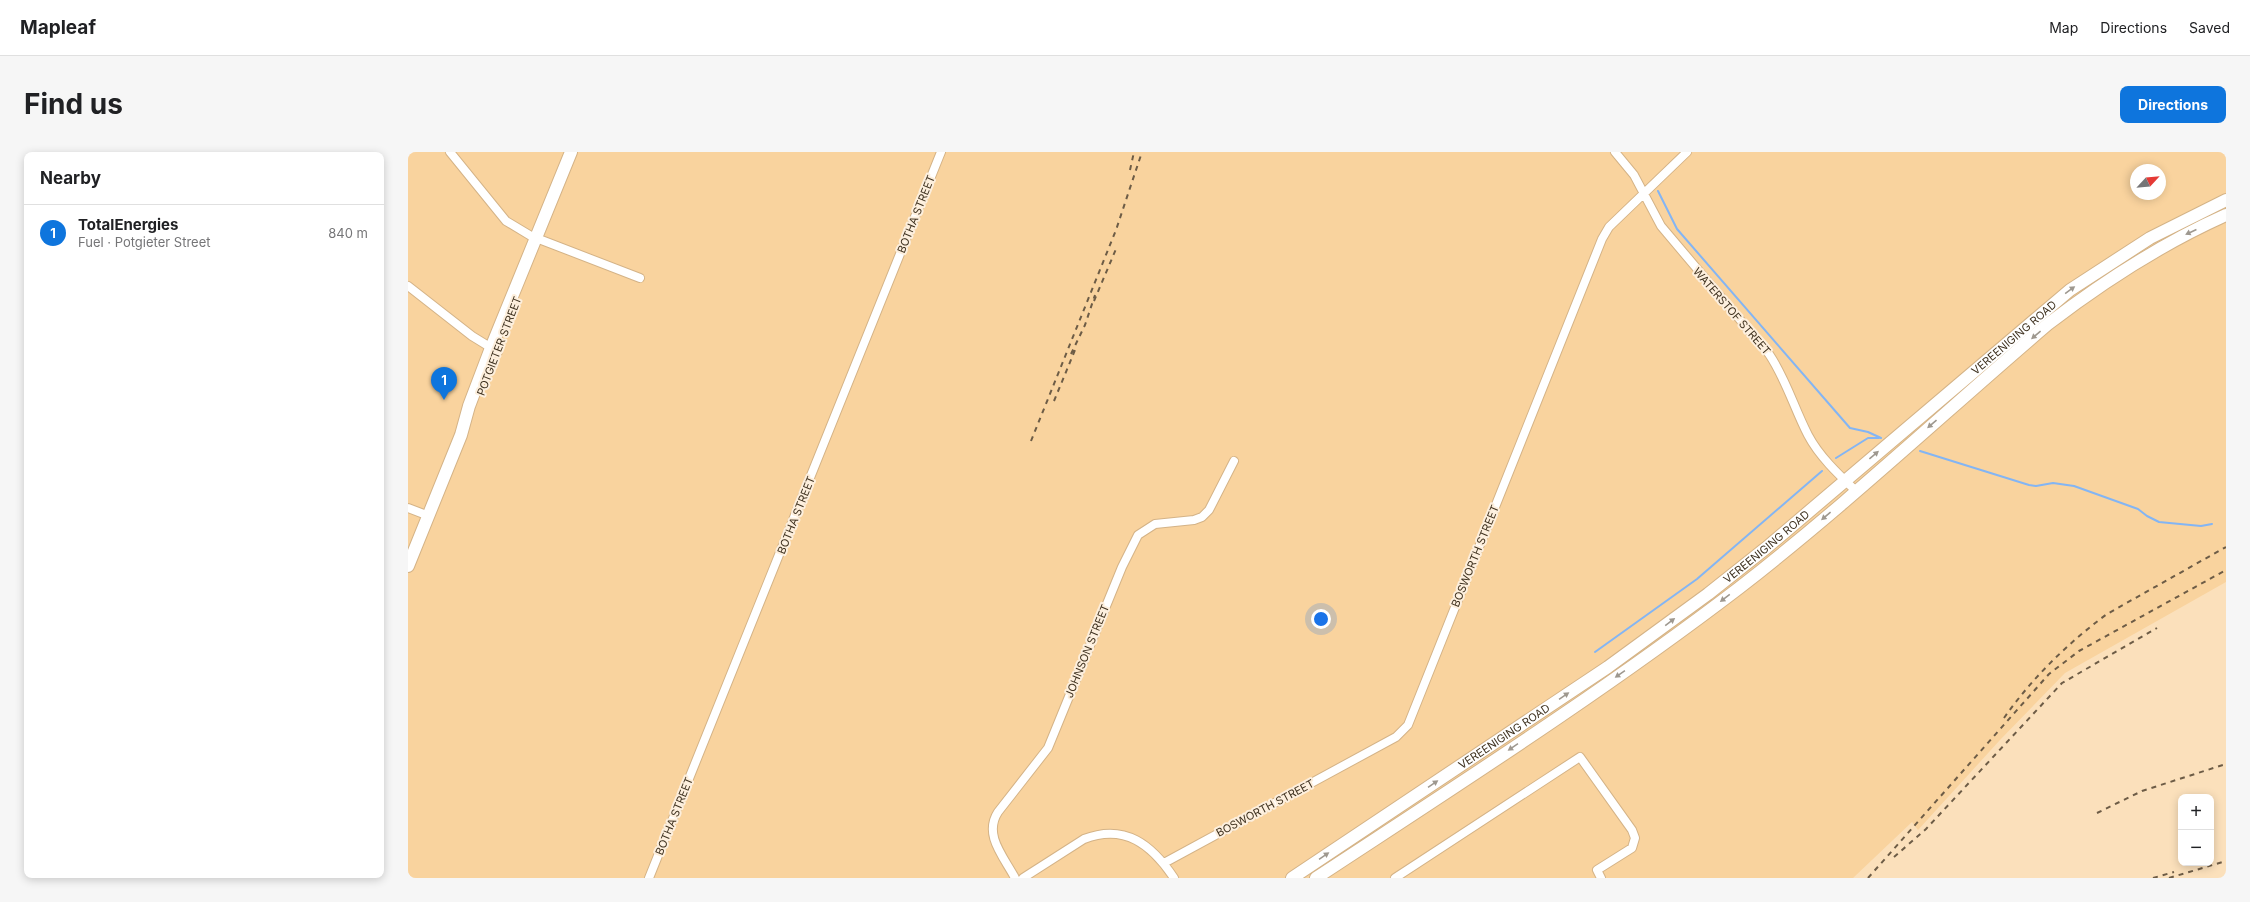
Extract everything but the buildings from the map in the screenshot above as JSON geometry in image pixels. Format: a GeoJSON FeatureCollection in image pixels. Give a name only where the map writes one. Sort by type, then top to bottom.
{"type":"FeatureCollection","features":[{"type":"Feature","properties":{"kind":"main road","name":"POTGIETER STREET"},"geometry":{"type":"LineString","coordinates":[[408,566],[463,428],[475,408],[521,273],[528,261],[571,152]]}},
{"type":"Feature","properties":{"kind":"main road","name":"VEREENIGING ROAD"},"geometry":{"type":"LineString","coordinates":[[1292,878],[1560,700],[1656,632],[1766,548],[2070,290],[2150,238],[2226,200]]}},
{"type":"Feature","properties":{"kind":"main road","name":"VEREENIGING ROAD"},"geometry":{"type":"LineString","coordinates":[[1316,878],[1656,649],[1773,560],[1856,491],[2048,324],[2080,300],[2168,242],[2226,215]]}},
{"type":"Feature","properties":{"kind":"street"},"geometry":{"type":"LineString","coordinates":[[450,152],[506,220],[524,233],[640,278]]}},
{"type":"Feature","properties":{"kind":"street","name":"BOTHA STREET"},"geometry":{"type":"LineString","coordinates":[[649,878],[941,152]]}},
{"type":"Feature","properties":{"kind":"street","name":"WATERSTOF STREET"},"geometry":{"type":"LineString","coordinates":[[1615,152],[1634,175],[1645,193],[1661,226],[1769,354],[1782,375],[1808,436],[1817,450],[1856,491]]}},
{"type":"Feature","properties":{"kind":"street","name":"BOSWORTH STREET"},"geometry":{"type":"LineString","coordinates":[[1164,863],[1396,737],[1408,725],[1594,258],[1609,227],[1687,152]]}},
{"type":"Feature","properties":{"kind":"street"},"geometry":{"type":"LineString","coordinates":[[408,286],[454,323],[494,350]]}},
{"type":"Feature","properties":{"kind":"street","name":"JOHNSON STREET"},"geometry":{"type":"LineString","coordinates":[[1015,878],[994,841],[992,829],[993,821],[998,812],[1048,748],[1122,567],[1138,535],[1155,524],[1187,521],[1202,516],[1209,510],[1234,461]]}},
{"type":"Feature","properties":{"kind":"street"},"geometry":{"type":"LineString","coordinates":[[408,508],[429,516]]}},
{"type":"Feature","properties":{"kind":"street"},"geometry":{"type":"LineString","coordinates":[[1395,878],[1580,757],[1632,830],[1635,838],[1632,848],[1596,870],[1602,878]]}},
{"type":"Feature","properties":{"kind":"street"},"geometry":{"type":"LineString","coordinates":[[1023,878],[1079,841],[1112,833],[1146,844],[1164,863],[1174,878]]}},
{"type":"Feature","properties":{"kind":"shaded area"},"geometry":{"type":"Polygon","coordinates":[[[408,152],[2226,152],[2226,582],[2065,673],[2000,740],[1918,830],[1912,822],[1853,878],[408,878],[408,152]]]}},
{"type":"Feature","properties":{"kind":"waterway"},"geometry":{"type":"LineString","coordinates":[[1658,191],[1677,229],[1850,428],[1868,432],[1881,438]]}},
{"type":"Feature","properties":{"kind":"waterway"},"geometry":{"type":"LineString","coordinates":[[1836,458],[1868,438],[1879,438]]}},
{"type":"Feature","properties":{"kind":"waterway"},"geometry":{"type":"LineString","coordinates":[[1920,451],[2029,485],[2036,486],[2053,483],[2074,486],[2138,509],[2147,516],[2159,522],[2201,526],[2212,524]]}},
{"type":"Feature","properties":{"kind":"waterway"},"geometry":{"type":"LineString","coordinates":[[1595,652],[1697,579],[1822,471]]}},
{"type":"Feature","properties":{"kind":"railway"},"geometry":{"type":"LineString","coordinates":[[1130,170],[1134,152]]}},
{"type":"Feature","properties":{"kind":"railway"},"geometry":{"type":"LineString","coordinates":[[1031,441],[1116,230],[1142,152]]}},
{"type":"Feature","properties":{"kind":"railway"},"geometry":{"type":"LineString","coordinates":[[1094,301],[1116,249]]}},
{"type":"Feature","properties":{"kind":"railway"},"geometry":{"type":"LineString","coordinates":[[1071,354],[1085,325],[1095,295]]}},
{"type":"Feature","properties":{"kind":"railway"},"geometry":{"type":"LineString","coordinates":[[1054,401],[1075,350]]}},
{"type":"Feature","properties":{"kind":"railway"},"geometry":{"type":"LineString","coordinates":[[2004,718],[2026,689],[2051,662],[2078,637],[2107,614],[2226,547]]}},
{"type":"Feature","properties":{"kind":"railway"},"geometry":{"type":"LineString","coordinates":[[1868,878],[2049,674],[2079,651],[2226,570]]}},
{"type":"Feature","properties":{"kind":"railway"},"geometry":{"type":"LineString","coordinates":[[1894,857],[1926,829],[2062,683],[2157,628]]}},
{"type":"Feature","properties":{"kind":"railway"},"geometry":{"type":"LineString","coordinates":[[2097,813],[2142,791],[2226,764]]}},
{"type":"Feature","properties":{"kind":"railway"},"geometry":{"type":"LineString","coordinates":[[2169,878],[2226,861]]}},
{"type":"Feature","properties":{"kind":"railway"},"geometry":{"type":"LineString","coordinates":[[2153,878],[2174,872]]}},
{"type":"Feature","properties":{"kind":"place","name":"TotalEnergies"},"geometry":{"type":"Point","coordinates":[444,400]}}]}
